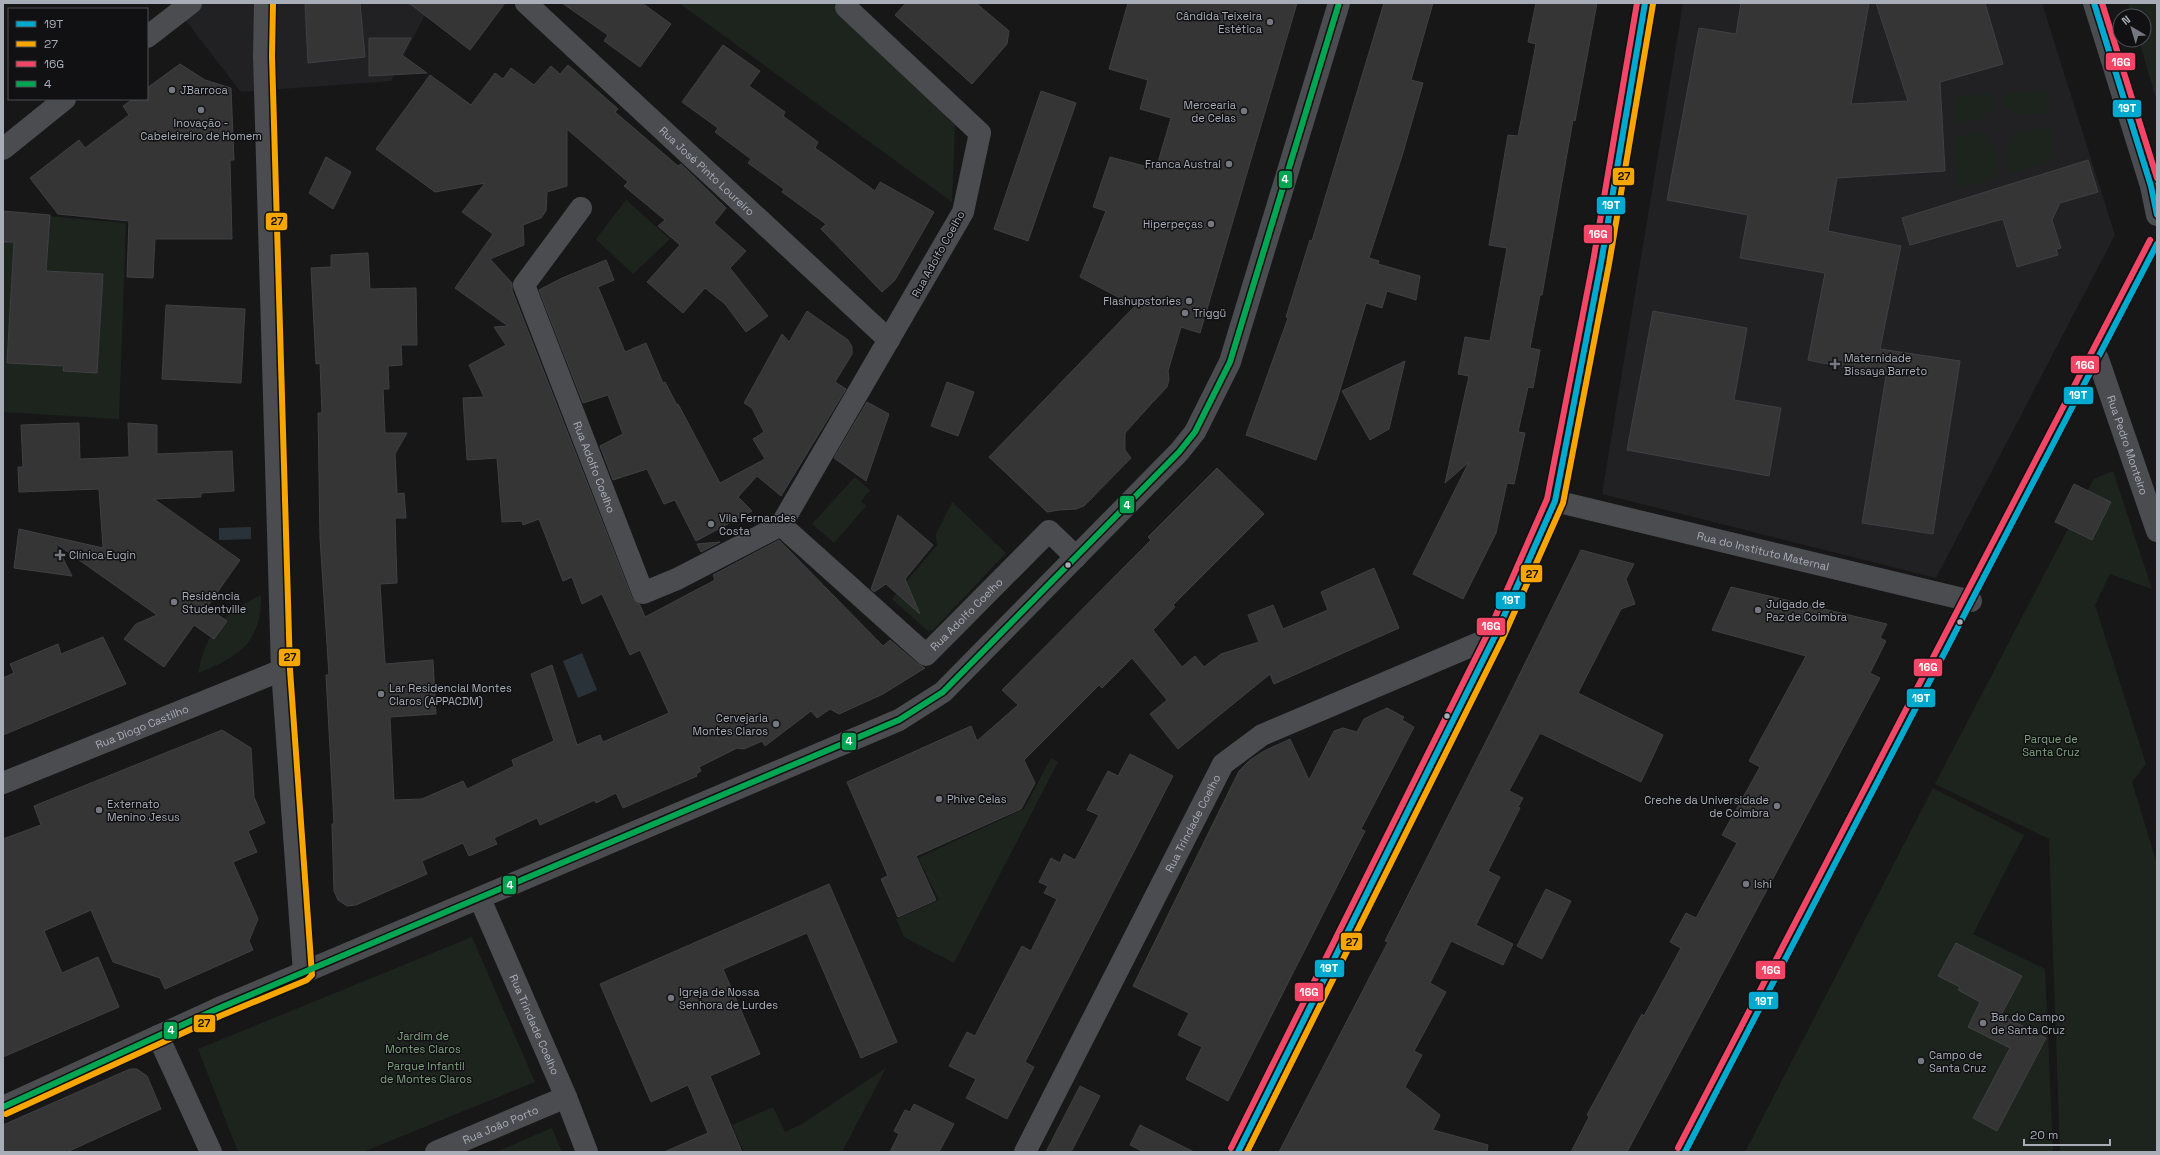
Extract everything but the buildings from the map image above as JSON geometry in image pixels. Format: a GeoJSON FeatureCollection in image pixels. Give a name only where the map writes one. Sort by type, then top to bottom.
{"type":"FeatureCollection","features":[{"type":"Feature","properties":{"kind":"street"},"geometry":{"type":"LineString","coordinates":[[148,36],[170,21],[191,3]]}},
{"type":"Feature","properties":{"kind":"street"},"geometry":{"type":"LineString","coordinates":[[265,3],[264,56],[282,670],[304,974]]}},
{"type":"Feature","properties":{"kind":"street","name":"Rua José Pinto Loureiro"},"geometry":{"type":"LineString","coordinates":[[526,3],[889,340]]}},
{"type":"Feature","properties":{"kind":"street"},"geometry":{"type":"LineString","coordinates":[[3,1107],[158,1036],[899,720],[943,692],[1191,438],[1230,362],[1339,3]]}},
{"type":"Feature","properties":{"kind":"street"},"geometry":{"type":"LineString","coordinates":[[1238,1152],[1495,636],[1555,501],[1602,263],[1645,3]]}},
{"type":"Feature","properties":{"kind":"street"},"geometry":{"type":"LineString","coordinates":[[2094,3],[2151,186],[2157,215]]}},
{"type":"Feature","properties":{"kind":"street","name":"Rua Adolfo Coelho"},"geometry":{"type":"LineString","coordinates":[[581,208],[524,284],[643,593],[677,580],[781,525],[963,212],[980,133],[846,8]]}},
{"type":"Feature","properties":{"kind":"street"},"geometry":{"type":"LineString","coordinates":[[3,149],[64,100]]}},
{"type":"Feature","properties":{"kind":"street","name":"Rua Pedro Monteiro"},"geometry":{"type":"LineString","coordinates":[[2098,359],[2157,531]]}},
{"type":"Feature","properties":{"kind":"street","name":"Rua do Instituto Maternal"},"geometry":{"type":"LineString","coordinates":[[1555,501],[1971,601]]}},
{"type":"Feature","properties":{"kind":"street","name":"Rua Adolfo Coelho"},"geometry":{"type":"LineString","coordinates":[[781,525],[926,655],[1049,531],[1076,557]]}},
{"type":"Feature","properties":{"kind":"street","name":"Rua Trindade Coelho"},"geometry":{"type":"LineString","coordinates":[[1025,1152],[1223,764],[1262,735],[1495,636]]}},
{"type":"Feature","properties":{"kind":"street","name":"Rua Diogo Castilho"},"geometry":{"type":"LineString","coordinates":[[3,783],[282,670]]}},
{"type":"Feature","properties":{"kind":"street","name":"Rua Trindade Coelho"},"geometry":{"type":"LineString","coordinates":[[480,899],[566,1097],[587,1152]]}},
{"type":"Feature","properties":{"kind":"street"},"geometry":{"type":"LineString","coordinates":[[158,1036],[211,1152]]}},
{"type":"Feature","properties":{"kind":"street","name":"Rua João Porto"},"geometry":{"type":"LineString","coordinates":[[436,1152],[566,1097]]}},
{"type":"Feature","properties":{"kind":"shaded area"},"geometry":{"type":"Polygon","coordinates":[[[172,3],[431,3],[391,81],[241,92],[172,3]]]}},
{"type":"Feature","properties":{"kind":"shaded area","name":"Maternidade Bissaya Barreto"},"geometry":{"type":"Polygon","coordinates":[[[1683,3],[2042,3],[2115,235],[1936,578],[1602,494],[1683,3]]]}},
{"type":"Feature","properties":{"kind":"shaded area"},"geometry":{"type":"Polygon","coordinates":[[[251,527],[251,539],[219,540],[219,528],[251,527]]]}},
{"type":"Feature","properties":{"kind":"shaded area"},"geometry":{"type":"Polygon","coordinates":[[[582,653],[597,690],[578,698],[563,661],[582,653]]]}},
{"type":"Feature","properties":{"kind":"green space"},"geometry":{"type":"Polygon","coordinates":[[[679,3],[833,3],[955,125],[952,202],[679,3]]]}},
{"type":"Feature","properties":{"kind":"green space"},"geometry":{"type":"Polygon","coordinates":[[[2128,3],[2157,3],[2157,102],[2141,48],[2152,48],[2152,8],[2129,8],[2128,3]]]}},
{"type":"Feature","properties":{"kind":"green space"},"geometry":{"type":"Polygon","coordinates":[[[2045,89],[2048,113],[2013,115],[2012,109],[2004,110],[2002,93],[2045,89]]]}},
{"type":"Feature","properties":{"kind":"green space"},"geometry":{"type":"Polygon","coordinates":[[[1993,93],[1994,111],[1984,112],[1985,119],[1954,123],[1953,97],[1993,93]]]}},
{"type":"Feature","properties":{"kind":"green space"},"geometry":{"type":"Polygon","coordinates":[[[2050,128],[2054,161],[2009,174],[2007,142],[2015,141],[2014,132],[2050,128]]]}},
{"type":"Feature","properties":{"kind":"green space"},"geometry":{"type":"Polygon","coordinates":[[[1986,131],[1987,144],[1995,143],[1998,177],[1956,189],[1953,136],[1986,131]]]}},
{"type":"Feature","properties":{"kind":"green space"},"geometry":{"type":"Polygon","coordinates":[[[626,200],[670,239],[633,274],[596,239],[626,200]]]}},
{"type":"Feature","properties":{"kind":"green space"},"geometry":{"type":"Polygon","coordinates":[[[3,212],[126,223],[119,419],[3,412],[3,212]]]}},
{"type":"Feature","properties":{"kind":"green space","name":"Parque de Santa Cruz"},"geometry":{"type":"Polygon","coordinates":[[[2113,471],[2152,589],[2110,574],[2095,605],[2146,764],[2132,782],[2157,864],[2157,1152],[2060,1152],[2049,839],[1935,784],[2094,479],[2113,471]]]}},
{"type":"Feature","properties":{"kind":"green space"},"geometry":{"type":"Polygon","coordinates":[[[855,477],[870,490],[861,501],[866,506],[834,543],[812,524],[855,477]]]}},
{"type":"Feature","properties":{"kind":"green space"},"geometry":{"type":"Polygon","coordinates":[[[952,502],[1006,553],[933,630],[928,631],[892,599],[937,545],[936,534],[952,502]]]}},
{"type":"Feature","properties":{"kind":"green space"},"geometry":{"type":"Polygon","coordinates":[[[261,595],[257,625],[252,637],[245,646],[225,661],[198,673],[206,645],[218,625],[236,609],[261,595]]]}},
{"type":"Feature","properties":{"kind":"green space"},"geometry":{"type":"Polygon","coordinates":[[[1051,758],[1058,762],[954,963],[904,937],[896,919],[939,900],[918,858],[1024,809],[1051,758]]]}},
{"type":"Feature","properties":{"kind":"green space","name":"Campo de Santa Cruz"},"geometry":{"type":"Polygon","coordinates":[[[1933,788],[2024,835],[1973,934],[2045,969],[2053,1152],[1745,1152],[1933,788]]]}},
{"type":"Feature","properties":{"kind":"green space","name":"Jardim de Montes Claros"},"geometry":{"type":"Polygon","coordinates":[[[472,937],[535,1082],[363,1152],[238,1152],[198,1049],[472,937]]]}},
{"type":"Feature","properties":{"kind":"green space"},"geometry":{"type":"Polygon","coordinates":[[[886,1068],[842,1152],[744,1152],[732,1125],[773,1107],[785,1132],[802,1124],[886,1068]]]}},
{"type":"Feature","properties":{"kind":"green space"},"geometry":{"type":"Polygon","coordinates":[[[552,1128],[562,1152],[496,1152],[552,1128]]]}},
{"type":"Feature","properties":{"kind":"transit line","name":"27"},"geometry":{"type":"LineString","coordinates":[[6,1114],[220,1016],[307,980],[312,975],[290,670],[272,56],[273,3]]}},
{"type":"Feature","properties":{"kind":"transit line","name":"4"},"geometry":{"type":"LineString","coordinates":[[3,1107],[217,1009],[899,720],[943,692],[1179,452],[1195,432],[1230,362],[1339,3]]}},
{"type":"Feature","properties":{"kind":"transit line","name":"16G"},"geometry":{"type":"LineString","coordinates":[[1231,1148],[1488,633],[1547,499],[1593,262],[1637,3]]}},
{"type":"Feature","properties":{"kind":"transit line","name":"19T"},"geometry":{"type":"LineString","coordinates":[[1238,1152],[1495,636],[1555,501],[1601,263],[1645,3]]}},
{"type":"Feature","properties":{"kind":"transit line","name":"19T"},"geometry":{"type":"LineString","coordinates":[[2094,3],[2151,186],[2157,215]]}},
{"type":"Feature","properties":{"kind":"transit line","name":"16G"},"geometry":{"type":"LineString","coordinates":[[2102,3],[2157,178]]}},
{"type":"Feature","properties":{"kind":"transit line","name":"27"},"geometry":{"type":"LineString","coordinates":[[1247,1152],[1502,640],[1563,503],[1609,264],[1653,4]]}},
{"type":"Feature","properties":{"kind":"transit line","name":"16G"},"geometry":{"type":"LineString","coordinates":[[1678,1148],[2150,240]]}},
{"type":"Feature","properties":{"kind":"transit line","name":"19T"},"geometry":{"type":"LineString","coordinates":[[1685,1152],[2157,244]]}},
{"type":"Feature","properties":{"kind":"place","name":"Cândida Teixeira Estética"},"geometry":{"type":"Point","coordinates":[1270,22]}},
{"type":"Feature","properties":{"kind":"place","name":"JBarroca"},"geometry":{"type":"Point","coordinates":[172,90]}},
{"type":"Feature","properties":{"kind":"place","name":"Inovação - Cabeleireiro de Homem"},"geometry":{"type":"Point","coordinates":[201,110]}},
{"type":"Feature","properties":{"kind":"place","name":"Mercearia de Celas"},"geometry":{"type":"Point","coordinates":[1244,111]}},
{"type":"Feature","properties":{"kind":"place","name":"Franca Austral"},"geometry":{"type":"Point","coordinates":[1229,164]}},
{"type":"Feature","properties":{"kind":"place","name":"Hiperpeças"},"geometry":{"type":"Point","coordinates":[1211,224]}},
{"type":"Feature","properties":{"kind":"place","name":"Flashupstories"},"geometry":{"type":"Point","coordinates":[1189,301]}},
{"type":"Feature","properties":{"kind":"place","name":"Triggü"},"geometry":{"type":"Point","coordinates":[1185,313]}},
{"type":"Feature","properties":{"kind":"place","name":"Maternidade Bissaya Barreto"},"geometry":{"type":"Point","coordinates":[1835,364]}},
{"type":"Feature","properties":{"kind":"place","name":"Vila Fernandes Costa"},"geometry":{"type":"Point","coordinates":[711,524]}},
{"type":"Feature","properties":{"kind":"place","name":"Clínica Eugin"},"geometry":{"type":"Point","coordinates":[60,555]}},
{"type":"Feature","properties":{"kind":"place","name":"Residência Studentville"},"geometry":{"type":"Point","coordinates":[174,602]}},
{"type":"Feature","properties":{"kind":"place","name":"Julgado de Paz de Coimbra"},"geometry":{"type":"Point","coordinates":[1758,610]}},
{"type":"Feature","properties":{"kind":"place","name":"Lar Residencial Montes Claros (APPACDM)"},"geometry":{"type":"Point","coordinates":[381,694]}},
{"type":"Feature","properties":{"kind":"place","name":"Cervejaria Montes Claros"},"geometry":{"type":"Point","coordinates":[776,724]}},
{"type":"Feature","properties":{"kind":"place","name":"Phive Celas"},"geometry":{"type":"Point","coordinates":[939,799]}},
{"type":"Feature","properties":{"kind":"place","name":"Creche da Universidade de Coimbra"},"geometry":{"type":"Point","coordinates":[1777,806]}},
{"type":"Feature","properties":{"kind":"place","name":"Externato Menino Jesus"},"geometry":{"type":"Point","coordinates":[99,810]}},
{"type":"Feature","properties":{"kind":"place","name":"Ishi"},"geometry":{"type":"Point","coordinates":[1746,884]}},
{"type":"Feature","properties":{"kind":"place","name":"Igreja de Nossa Senhora de Lurdes"},"geometry":{"type":"Point","coordinates":[671,998]}},
{"type":"Feature","properties":{"kind":"place","name":"Bar do Campo de Santa Cruz"},"geometry":{"type":"Point","coordinates":[1983,1023]}},
{"type":"Feature","properties":{"kind":"place","name":"Campo de Santa Cruz"},"geometry":{"type":"Point","coordinates":[1921,1061]}},
{"type":"Feature","properties":{"kind":"park label","name":"Parque Infantil de Montes Claros"},"geometry":{"type":"Point","coordinates":[426,1072]}}]}
